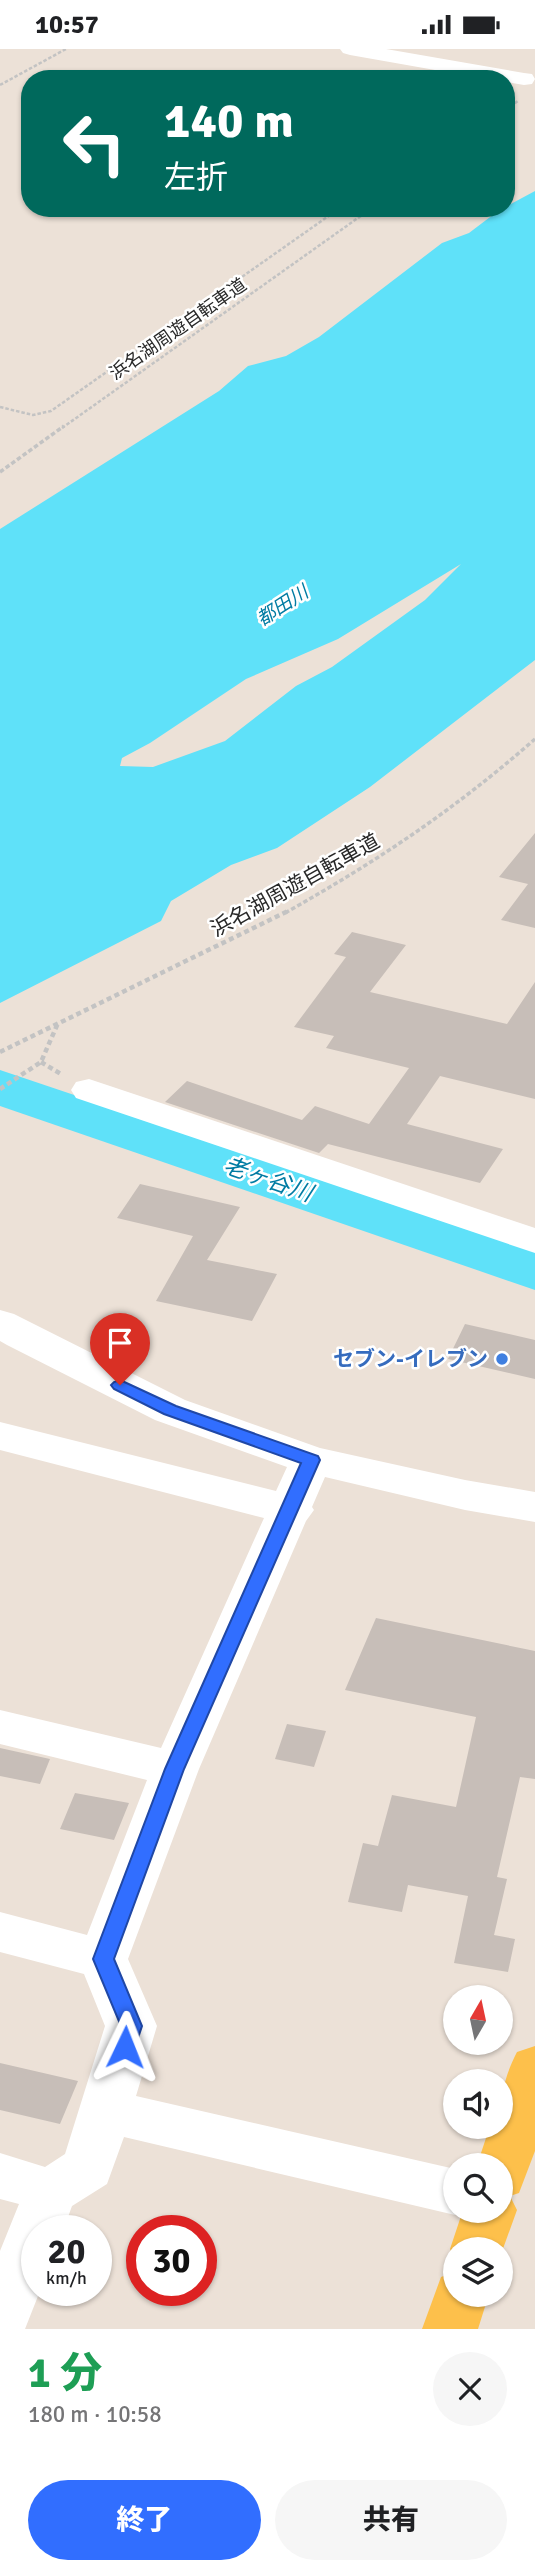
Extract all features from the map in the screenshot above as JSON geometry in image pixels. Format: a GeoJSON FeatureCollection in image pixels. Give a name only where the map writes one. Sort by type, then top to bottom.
{"type":"FeatureCollection","features":[{"type":"Feature","properties":{"kind":"main road"},"geometry":{"type":"LineString","coordinates":[[508,2153],[535,2067]]}},
{"type":"Feature","properties":{"kind":"main road"},"geometry":{"type":"LineString","coordinates":[[450,2329],[457,2307]]}},
{"type":"Feature","properties":{"kind":"street"},"geometry":{"type":"LineString","coordinates":[[350,49],[472,70]]}},
{"type":"Feature","properties":{"kind":"street"},"geometry":{"type":"LineString","coordinates":[[515,77],[524,79]]}},
{"type":"Feature","properties":{"kind":"street"},"geometry":{"type":"LineString","coordinates":[[89,1090],[535,1241]]}},
{"type":"Feature","properties":{"kind":"street"},"geometry":{"type":"LineString","coordinates":[[0,1323],[170,1410],[312,1460],[465,1495],[535,1507]]}},
{"type":"Feature","properties":{"kind":"street"},"geometry":{"type":"LineString","coordinates":[[0,1436],[292,1510]]}},
{"type":"Feature","properties":{"kind":"street"},"geometry":{"type":"LineString","coordinates":[[0,2322],[51,2190],[88,2168],[131,2026],[103,1959],[175,1769],[312,1460]]}},
{"type":"Feature","properties":{"kind":"street"},"geometry":{"type":"LineString","coordinates":[[0,1727],[175,1769]]}},
{"type":"Feature","properties":{"kind":"street"},"geometry":{"type":"LineString","coordinates":[[0,1933],[103,1959]]}},
{"type":"Feature","properties":{"kind":"street"},"geometry":{"type":"LineString","coordinates":[[107,2111],[443,2189]]}},
{"type":"Feature","properties":{"kind":"street"},"geometry":{"type":"LineString","coordinates":[[0,2176],[51,2190]]}},
{"type":"Feature","properties":{"kind":"path"},"geometry":{"type":"LineString","coordinates":[[29,70],[66,49]]}},
{"type":"Feature","properties":{"kind":"path"},"geometry":{"type":"LineString","coordinates":[[0,86],[21,74]]}},
{"type":"Feature","properties":{"kind":"path"},"geometry":{"type":"LineString","coordinates":[[0,407],[33,415],[51,411],[327,217]]}},
{"type":"Feature","properties":{"kind":"path","name":"浜名湖周遊自転車道"},"geometry":{"type":"LineString","coordinates":[[0,472],[359,217]]}},
{"type":"Feature","properties":{"kind":"path","name":"浜名湖周遊自転車道"},"geometry":{"type":"LineString","coordinates":[[0,1052],[58,1022],[247,935],[362,870],[459,804],[535,740]]}},
{"type":"Feature","properties":{"kind":"path"},"geometry":{"type":"LineString","coordinates":[[0,1089],[41,1062],[58,1022]]}},
{"type":"Feature","properties":{"kind":"water","name":"都田川"},"geometry":{"type":"Polygon","coordinates":[[[535,191],[535,660],[370,787],[277,848],[231,865],[171,901],[161,921],[0,1003],[0,529],[219,391],[248,366],[286,356],[319,337],[442,243],[469,233],[490,217],[515,217],[515,202],[535,191]],[[461,564],[338,639],[246,679],[150,743],[122,758],[120,766],[153,767],[225,741],[296,686],[332,667],[425,600],[461,564]]]}},
{"type":"Feature","properties":{"kind":"building"},"geometry":{"type":"Polygon","coordinates":[[[535,833],[535,928],[501,920],[528,884],[499,877],[535,833]]]}},
{"type":"Feature","properties":{"kind":"building"},"geometry":{"type":"Polygon","coordinates":[[[352,932],[406,945],[370,992],[507,1024],[535,982],[535,1099],[440,1076],[407,1124],[503,1149],[480,1183],[328,1144],[319,1153],[165,1102],[187,1081],[302,1120],[315,1106],[369,1124],[409,1068],[326,1048],[334,1036],[294,1027],[346,957],[334,954],[352,932]]]}},
{"type":"Feature","properties":{"kind":"building"},"geometry":{"type":"Polygon","coordinates":[[[140,1184],[240,1207],[207,1260],[277,1274],[252,1321],[156,1301],[193,1236],[117,1218],[140,1184]]]}},
{"type":"Feature","properties":{"kind":"building"},"geometry":{"type":"Polygon","coordinates":[[[465,1324],[535,1340],[535,1379],[448,1359],[465,1324]]]}},
{"type":"Feature","properties":{"kind":"building"},"geometry":{"type":"Polygon","coordinates":[[[376,1618],[535,1651],[535,1779],[520,1777],[497,1877],[507,1879],[494,1935],[515,1939],[508,1972],[454,1963],[468,1896],[408,1885],[402,1912],[348,1902],[363,1843],[378,1846],[392,1795],[456,1807],[476,1717],[345,1690],[376,1618]]]}},
{"type":"Feature","properties":{"kind":"building"},"geometry":{"type":"Polygon","coordinates":[[[287,1724],[326,1731],[314,1767],[275,1759],[287,1724]]]}},
{"type":"Feature","properties":{"kind":"building"},"geometry":{"type":"Polygon","coordinates":[[[0,1748],[50,1759],[40,1784],[0,1776],[0,1748]]]}},
{"type":"Feature","properties":{"kind":"building"},"geometry":{"type":"Polygon","coordinates":[[[75,1793],[129,1803],[114,1840],[60,1829],[75,1793]]]}},
{"type":"Feature","properties":{"kind":"building"},"geometry":{"type":"Polygon","coordinates":[[[0,2063],[78,2081],[60,2124],[0,2110],[0,2063]]]}},
{"type":"Feature","properties":{"kind":"waterway","name":"老ヶ谷川"},"geometry":{"type":"LineString","coordinates":[[0,1087],[535,1271]]}},
{"type":"Feature","properties":{"kind":"place","name":"セブン-イレブン"},"geometry":{"type":"Point","coordinates":[502,1359]}},
{"type":"Feature","properties":{"kind":"route"},"geometry":{"type":"LineString","coordinates":[[120,1385],[170,1410],[312,1460],[175,1769],[103,1959],[131,2026],[125,2047]]}}]}
